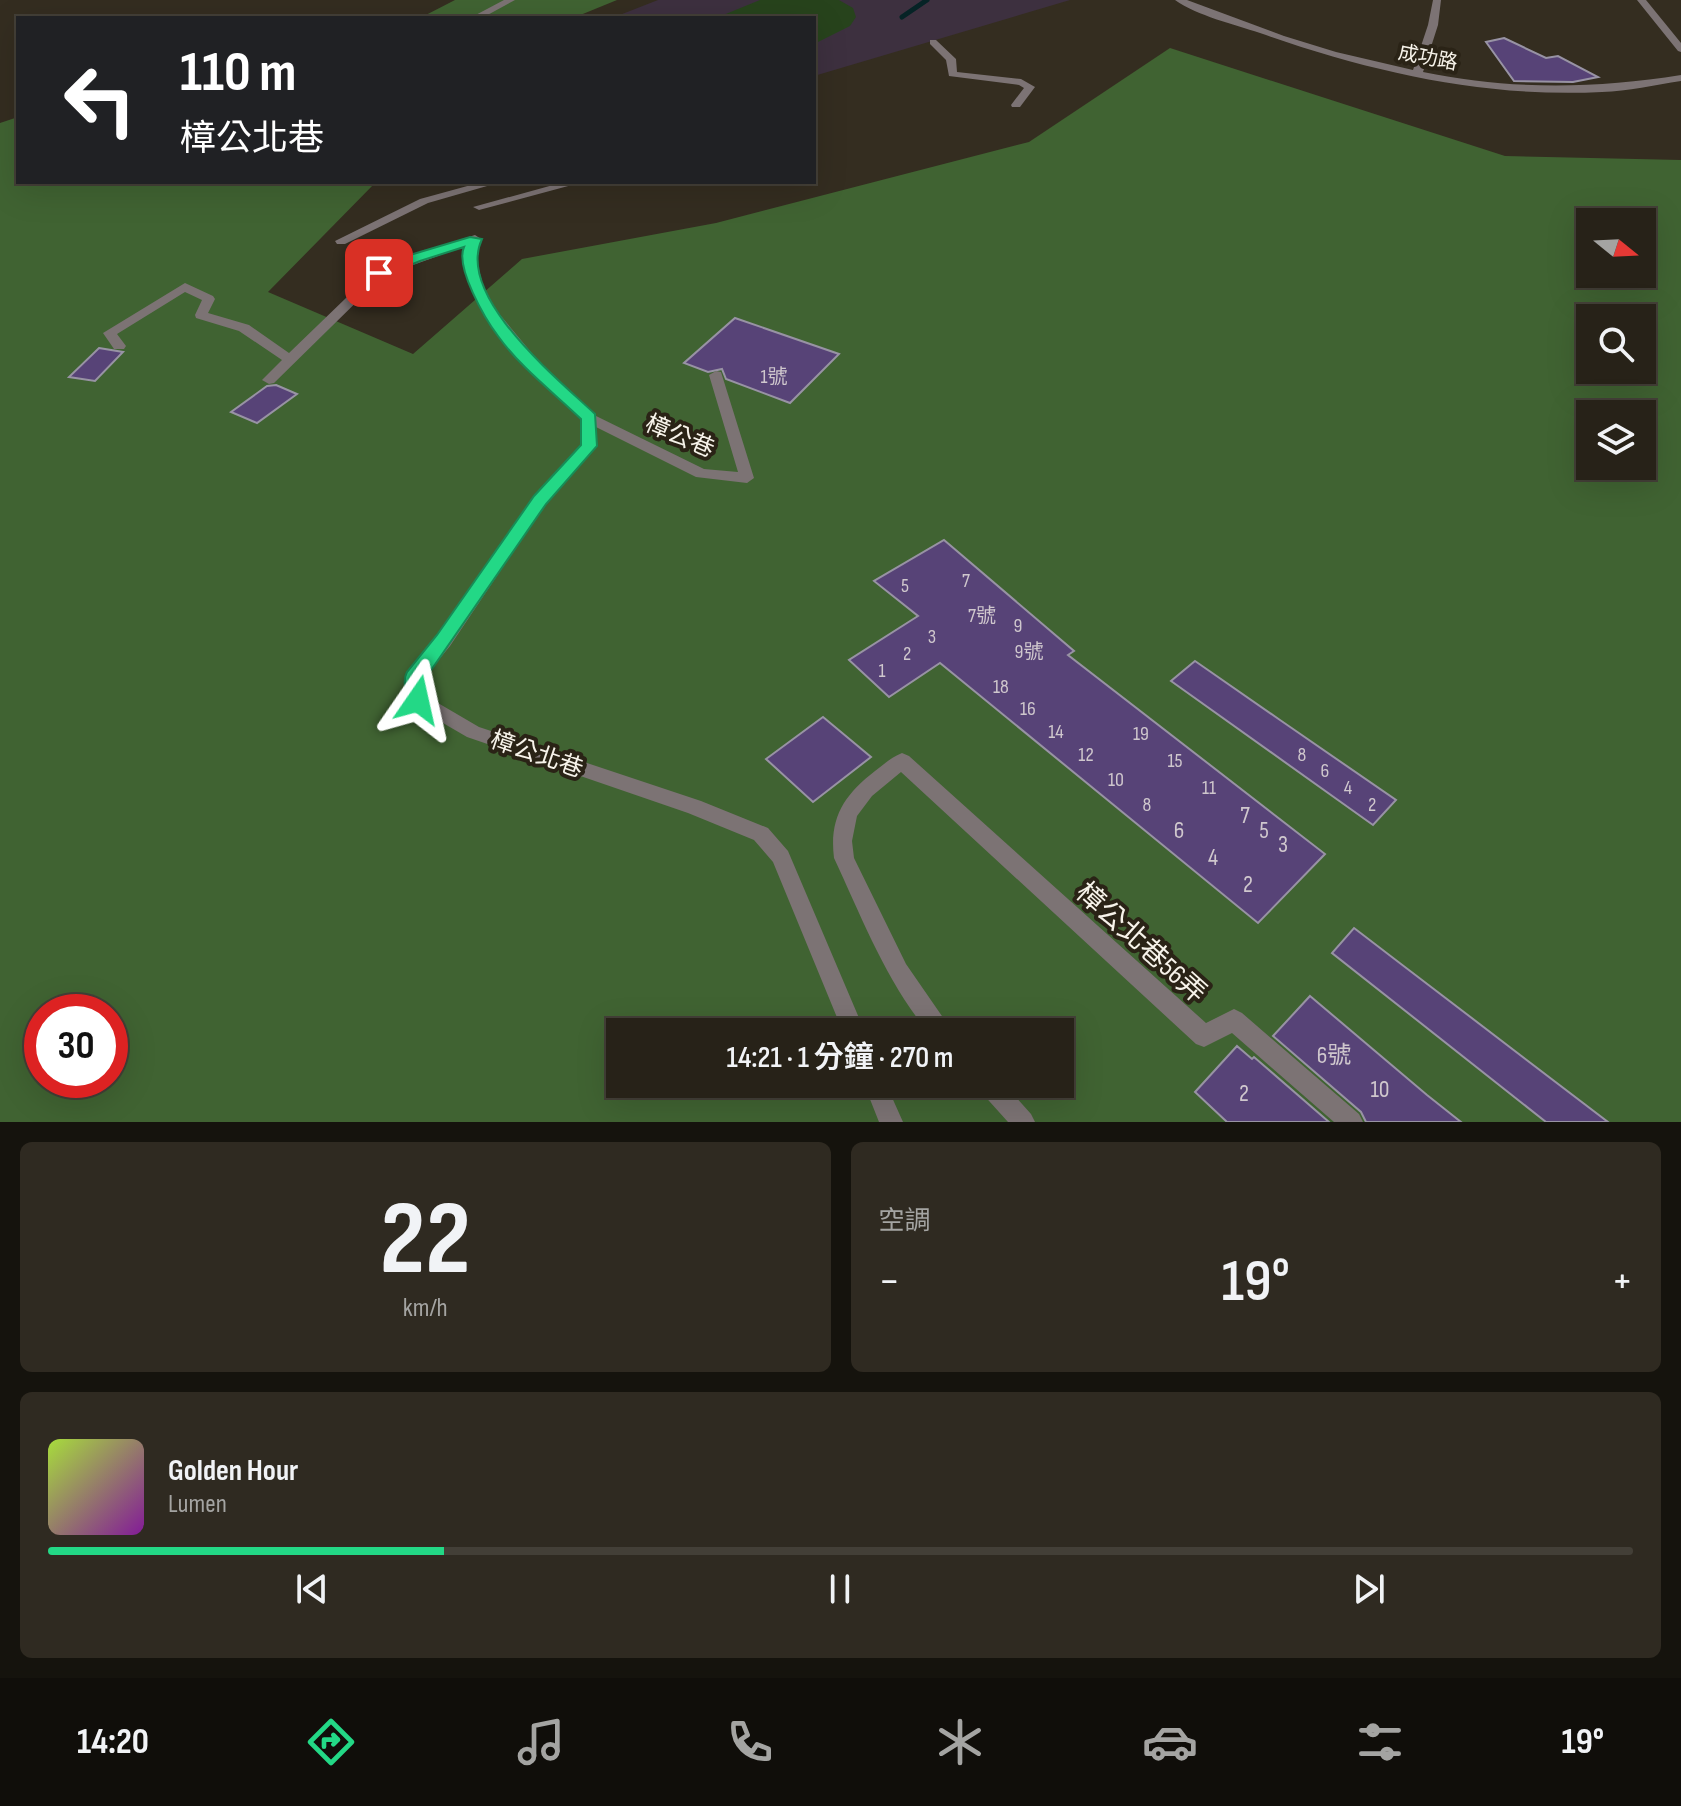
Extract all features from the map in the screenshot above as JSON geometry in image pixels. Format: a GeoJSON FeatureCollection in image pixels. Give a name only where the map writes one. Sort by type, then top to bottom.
{"type":"FeatureCollection","features":[{"type":"Feature","properties":{"kind":"street"},"geometry":{"type":"LineString","coordinates":[[479,16],[511,0]]}},
{"type":"Feature","properties":{"kind":"street","name":"成功路"},"geometry":{"type":"LineString","coordinates":[[1179,0],[1278,37],[1417,75],[1501,87],[1555,90],[1604,89],[1681,78]]}},
{"type":"Feature","properties":{"kind":"street"},"geometry":{"type":"LineString","coordinates":[[1417,75],[1426,38],[1439,9],[1437,0]]}},
{"type":"Feature","properties":{"kind":"street"},"geometry":{"type":"LineString","coordinates":[[1641,0],[1681,49]]}},
{"type":"Feature","properties":{"kind":"street"},"geometry":{"type":"LineString","coordinates":[[933,42],[951,59],[952,74],[1021,82],[1030,87],[1016,105]]}},
{"type":"Feature","properties":{"kind":"street"},"geometry":{"type":"LineString","coordinates":[[341,241],[424,201],[488,184]]}},
{"type":"Feature","properties":{"kind":"street"},"geometry":{"type":"LineString","coordinates":[[479,207],[569,184]]}},
{"type":"Feature","properties":{"kind":"street"},"geometry":{"type":"LineString","coordinates":[[269,380],[379,273],[475,239],[468,254],[473,278],[504,335],[589,418]]}},
{"type":"Feature","properties":{"kind":"street"},"geometry":{"type":"LineString","coordinates":[[119,346],[110,333],[185,287],[209,299],[201,315],[244,328],[290,359]]}},
{"type":"Feature","properties":{"kind":"street","name":"樟公巷"},"geometry":{"type":"LineString","coordinates":[[589,418],[701,474],[747,478],[716,375]]}},
{"type":"Feature","properties":{"kind":"street","name":"樟公北巷"},"geometry":{"type":"LineString","coordinates":[[589,418],[589,446],[540,500],[444,641],[414,678],[418,700],[473,732],[694,807],[761,834],[781,857],[848,1018]]}},
{"type":"Feature","properties":{"kind":"street","name":"樟公北巷56弄"},"geometry":{"type":"LineString","coordinates":[[929,1018],[901,975],[844,858],[839,839],[854,799],[902,761],[1204,1036],[1234,1020],[1351,1122]]}},
{"type":"Feature","properties":{"kind":"street"},"geometry":{"type":"LineString","coordinates":[[881,1098],[891,1122]]}},
{"type":"Feature","properties":{"kind":"street"},"geometry":{"type":"LineString","coordinates":[[1002,1098],[1023,1122]]}},
{"type":"Feature","properties":{"kind":"shaded area"},"geometry":{"type":"Polygon","coordinates":[[[658,0],[1070,0],[816,75],[816,16],[617,16],[658,0]]]}},
{"type":"Feature","properties":{"kind":"green space"},"geometry":{"type":"Polygon","coordinates":[[[455,0],[617,0],[578,16],[424,16],[455,0]]]}},
{"type":"Feature","properties":{"kind":"green space"},"geometry":{"type":"Polygon","coordinates":[[[760,0],[839,0],[853,8],[856,17],[850,26],[816,43],[816,16],[721,16],[760,0]]]}},
{"type":"Feature","properties":{"kind":"green space"},"geometry":{"type":"Polygon","coordinates":[[[1170,48],[1505,156],[1681,160],[1681,1122],[0,1122],[0,123],[16,118],[16,184],[374,184],[268,292],[413,354],[522,259],[716,223],[1029,142],[1170,48]]]}},
{"type":"Feature","properties":{"kind":"building"},"geometry":{"type":"Polygon","coordinates":[[[1504,38],[1546,58],[1558,56],[1598,77],[1573,82],[1514,81],[1486,42],[1504,38]]]}},
{"type":"Feature","properties":{"kind":"building"},"geometry":{"type":"Polygon","coordinates":[[[735,318],[839,354],[790,403],[726,379],[722,369],[708,372],[684,363],[735,318]]]}},
{"type":"Feature","properties":{"kind":"building"},"geometry":{"type":"Polygon","coordinates":[[[99,348],[123,352],[95,381],[69,377],[99,348]]]}},
{"type":"Feature","properties":{"kind":"building"},"geometry":{"type":"Polygon","coordinates":[[[276,385],[297,394],[257,423],[231,412],[267,386],[276,385]]]}},
{"type":"Feature","properties":{"kind":"building"},"geometry":{"type":"Polygon","coordinates":[[[944,540],[1074,651],[1068,655],[1325,854],[1258,923],[940,663],[889,697],[849,660],[918,616],[874,581],[944,540]]]}},
{"type":"Feature","properties":{"kind":"building"},"geometry":{"type":"Polygon","coordinates":[[[1195,661],[1396,800],[1373,825],[1171,681],[1195,661]]]}},
{"type":"Feature","properties":{"kind":"building"},"geometry":{"type":"Polygon","coordinates":[[[823,717],[871,757],[813,802],[766,759],[823,717]]]}},
{"type":"Feature","properties":{"kind":"building"},"geometry":{"type":"Polygon","coordinates":[[[1354,928],[1608,1122],[1546,1122],[1332,953],[1354,928]]]}},
{"type":"Feature","properties":{"kind":"building"},"geometry":{"type":"Polygon","coordinates":[[[1310,996],[1461,1122],[1366,1122],[1361,1112],[1273,1036],[1310,996]]]}},
{"type":"Feature","properties":{"kind":"building"},"geometry":{"type":"Polygon","coordinates":[[[1237,1046],[1329,1122],[1227,1122],[1195,1092],[1237,1046]]]}},
{"type":"Feature","properties":{"kind":"waterway"},"geometry":{"type":"LineString","coordinates":[[902,17],[927,0]]}},
{"type":"Feature","properties":{"kind":"route"},"geometry":{"type":"LineString","coordinates":[[379,273],[475,239],[468,254],[473,278],[504,335],[589,418],[589,446],[540,500],[444,641],[414,678],[418,700]]}}]}
